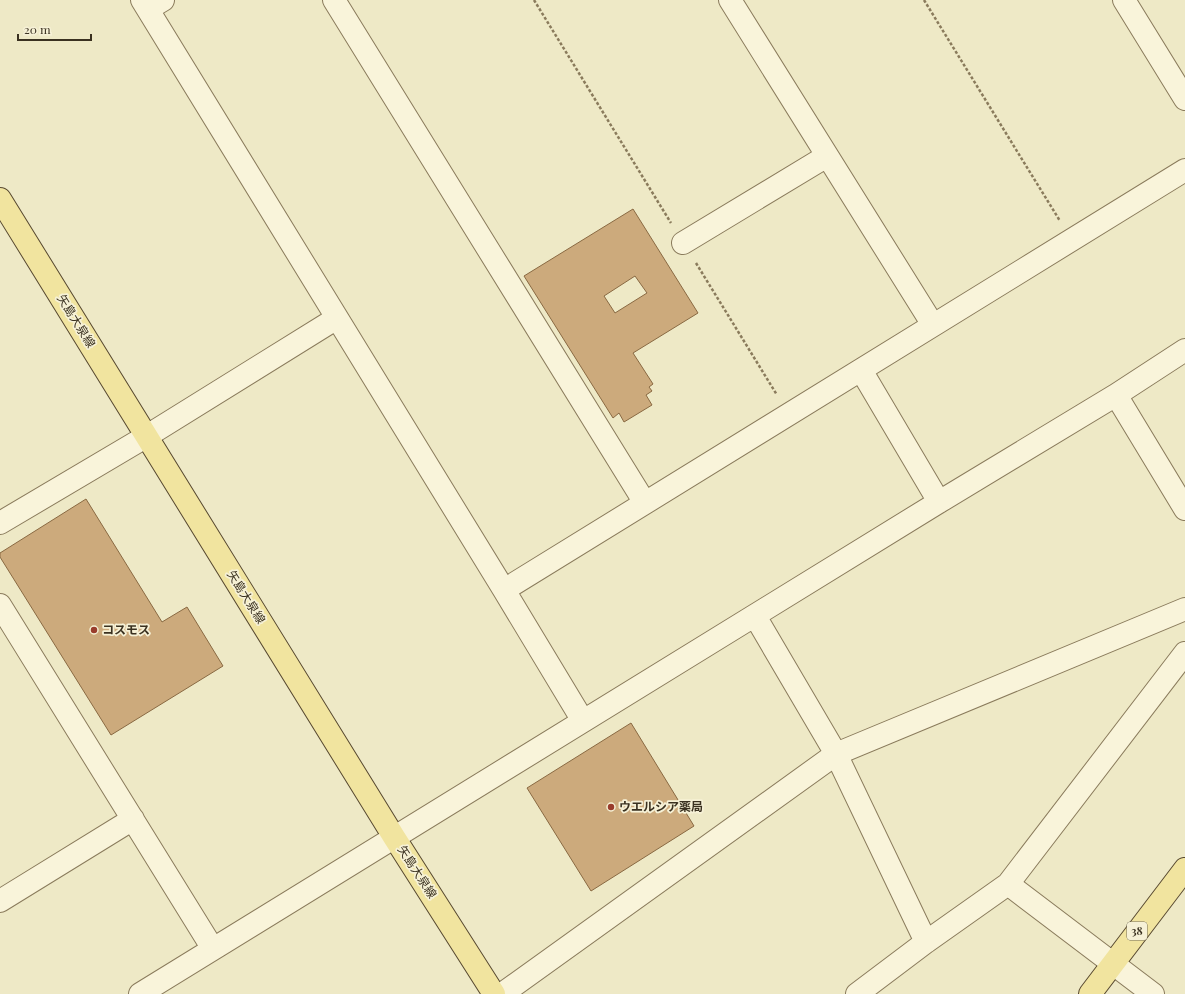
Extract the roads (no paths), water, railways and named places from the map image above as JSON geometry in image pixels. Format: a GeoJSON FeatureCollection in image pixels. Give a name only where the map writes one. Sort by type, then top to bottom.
{"type":"FeatureCollection","features":[{"type":"Feature","properties":{"kind":"main road","name":"矢島大泉線"},"geometry":{"type":"LineString","coordinates":[[0,199],[394,837],[494,994]]}},
{"type":"Feature","properties":{"kind":"main road","name":"38"},"geometry":{"type":"LineString","coordinates":[[1090,994],[1112,963],[1185,869]]}},
{"type":"Feature","properties":{"kind":"street"},"geometry":{"type":"LineString","coordinates":[[334,0],[645,503]]}},
{"type":"Feature","properties":{"kind":"street"},"geometry":{"type":"LineString","coordinates":[[730,0],[933,325]]}},
{"type":"Feature","properties":{"kind":"street"},"geometry":{"type":"LineString","coordinates":[[1124,0],[1185,99]]}},
{"type":"Feature","properties":{"kind":"street"},"geometry":{"type":"LineString","coordinates":[[151,3],[338,318],[583,721]]}},
{"type":"Feature","properties":{"kind":"street"},"geometry":{"type":"LineString","coordinates":[[683,243],[827,156]]}},
{"type":"Feature","properties":{"kind":"street"},"geometry":{"type":"LineString","coordinates":[[504,590],[1185,170]]}},
{"type":"Feature","properties":{"kind":"street"},"geometry":{"type":"LineString","coordinates":[[0,523],[147,436],[338,318]]}},
{"type":"Feature","properties":{"kind":"street"},"geometry":{"type":"LineString","coordinates":[[140,994],[939,502],[1116,395],[1185,350]]}},
{"type":"Feature","properties":{"kind":"street"},"geometry":{"type":"LineString","coordinates":[[861,370],[939,502]]}},
{"type":"Feature","properties":{"kind":"street"},"geometry":{"type":"LineString","coordinates":[[1116,395],[1185,509]]}},
{"type":"Feature","properties":{"kind":"street"},"geometry":{"type":"LineString","coordinates":[[0,605],[213,949]]}},
{"type":"Feature","properties":{"kind":"street"},"geometry":{"type":"LineString","coordinates":[[502,994],[836,754],[1185,609]]}},
{"type":"Feature","properties":{"kind":"street"},"geometry":{"type":"LineString","coordinates":[[755,616],[836,754],[926,942]]}},
{"type":"Feature","properties":{"kind":"street"},"geometry":{"type":"LineString","coordinates":[[862,992],[926,942],[1008,884],[1185,653]]}},
{"type":"Feature","properties":{"kind":"street"},"geometry":{"type":"LineString","coordinates":[[0,901],[133,819]]}},
{"type":"Feature","properties":{"kind":"street"},"geometry":{"type":"LineString","coordinates":[[1008,884],[1153,994]]}},
{"type":"Feature","properties":{"kind":"place","name":"コスモス"},"geometry":{"type":"Point","coordinates":[94,630]}},
{"type":"Feature","properties":{"kind":"place","name":"ウエルシア薬局"},"geometry":{"type":"Point","coordinates":[611,807]}}]}
